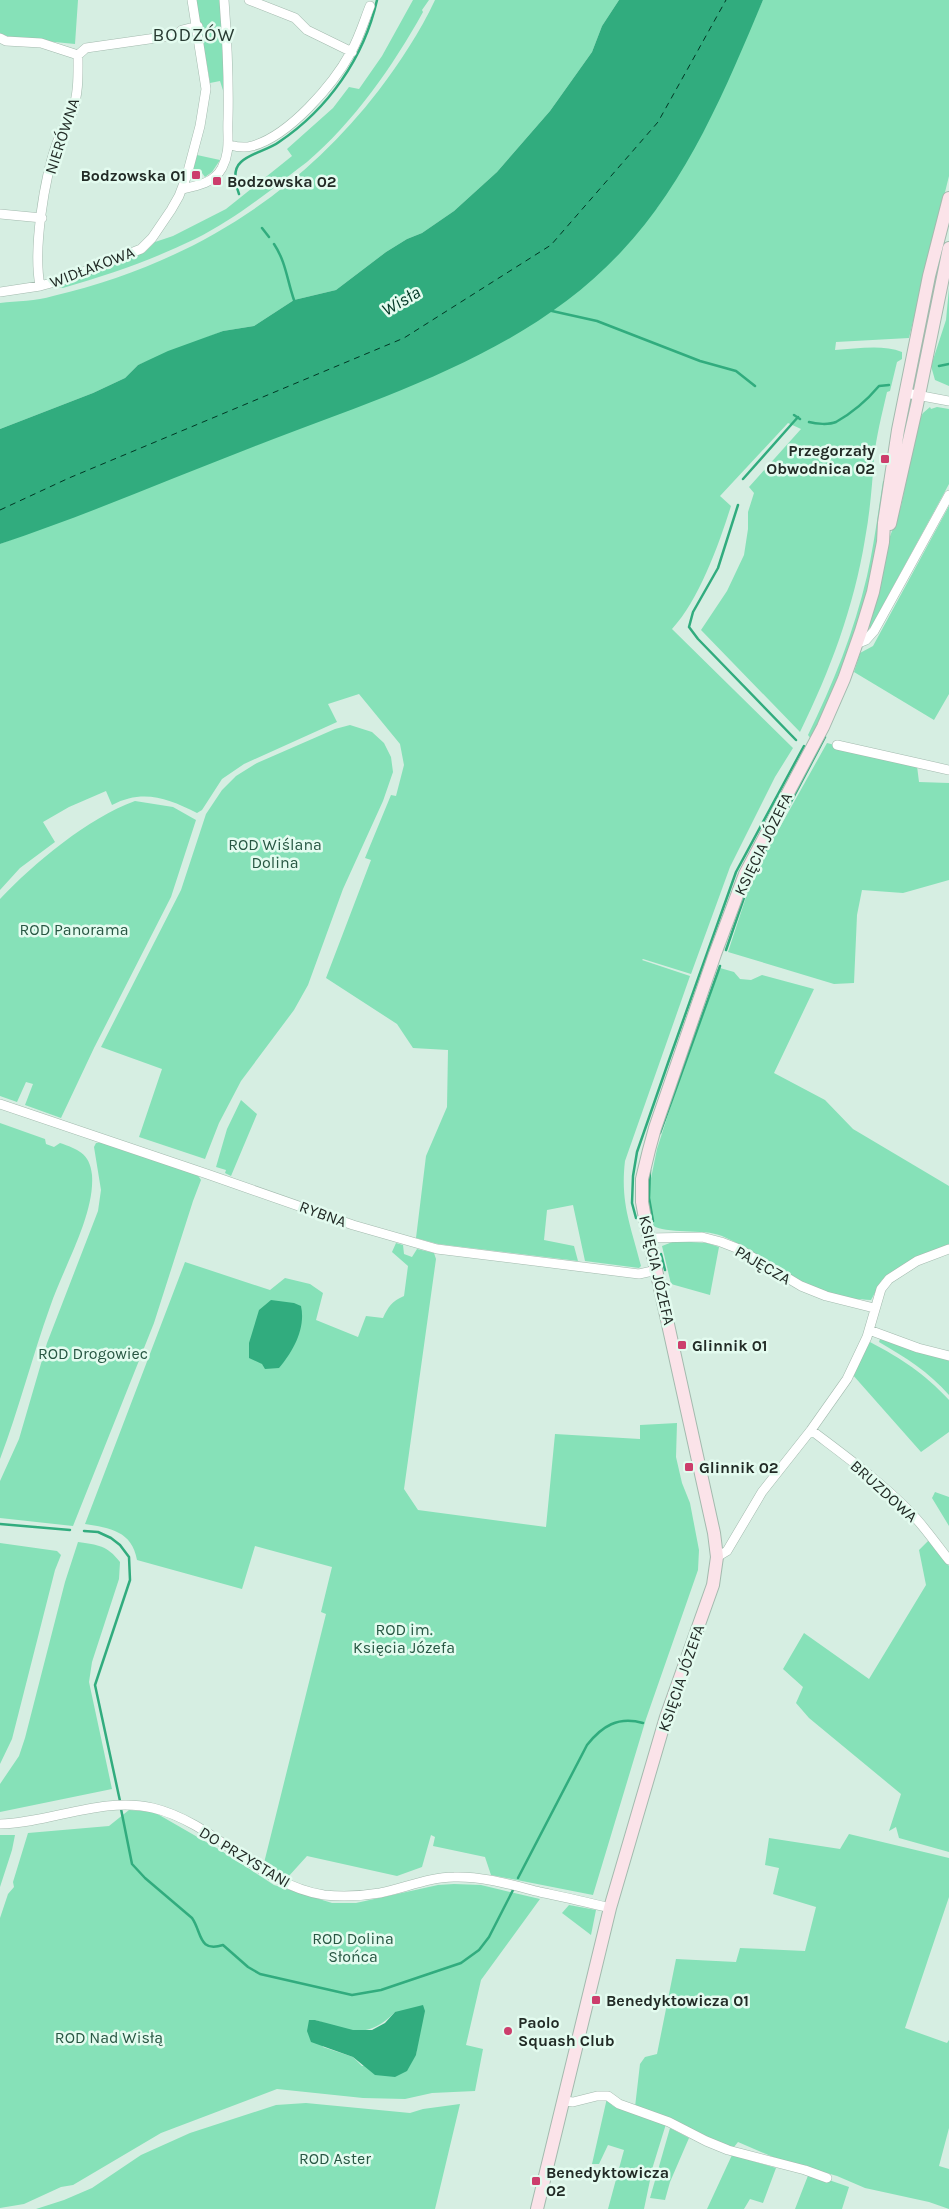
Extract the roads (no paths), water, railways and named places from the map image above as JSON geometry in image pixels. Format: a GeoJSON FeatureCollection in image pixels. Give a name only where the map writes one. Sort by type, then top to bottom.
{"type":"FeatureCollection","features":[{"type":"Feature","properties":{"kind":"main road","name":"KSIĘCIA JÓZEFA"},"geometry":{"type":"LineString","coordinates":[[537,2209],[610,1908],[666,1717],[713,1585],[717,1557],[711,1517],[642,1202],[642,1179],[655,1128],[746,874],[826,719],[856,644],[873,592],[883,542],[892,472],[906,393],[929,276],[949,198]]}},
{"type":"Feature","properties":{"kind":"main road","name":"KSIĘCIA JÓZEFA"},"geometry":{"type":"LineString","coordinates":[[883,542],[898,494],[949,248]]}},
{"type":"Feature","properties":{"kind":"street","name":"WIDŁAKOWA"},"geometry":{"type":"LineString","coordinates":[[0,292],[40,286],[66,279],[140,249],[152,238],[176,203],[182,189],[200,126],[206,89],[198,26],[192,0]]}},
{"type":"Feature","properties":{"kind":"street"},"geometry":{"type":"LineString","coordinates":[[182,189],[202,185],[215,177],[221,169],[230,145],[228,125],[229,72],[224,0]]}},
{"type":"Feature","properties":{"kind":"street"},"geometry":{"type":"LineString","coordinates":[[249,0],[295,18],[307,30],[352,52]]}},
{"type":"Feature","properties":{"kind":"street"},"geometry":{"type":"LineString","coordinates":[[230,145],[251,147],[278,135],[327,88],[352,52],[370,6]]}},
{"type":"Feature","properties":{"kind":"street"},"geometry":{"type":"LineString","coordinates":[[0,38],[6,41],[49,45],[78,54],[86,48],[177,35],[182,30],[198,26]]}},
{"type":"Feature","properties":{"kind":"street","name":"NIERÓWNA"},"geometry":{"type":"LineString","coordinates":[[40,286],[36,268],[42,218],[51,165],[58,142],[73,110],[78,84],[78,54]]}},
{"type":"Feature","properties":{"kind":"street"},"geometry":{"type":"LineString","coordinates":[[0,214],[42,218]]}},
{"type":"Feature","properties":{"kind":"street"},"geometry":{"type":"LineString","coordinates":[[906,393],[949,401]]}},
{"type":"Feature","properties":{"kind":"street"},"geometry":{"type":"LineString","coordinates":[[856,644],[866,640],[874,631],[949,495]]}},
{"type":"Feature","properties":{"kind":"street"},"geometry":{"type":"LineString","coordinates":[[837,745],[949,770]]}},
{"type":"Feature","properties":{"kind":"street","name":"RYBNA"},"geometry":{"type":"LineString","coordinates":[[0,1104],[353,1225],[437,1249],[639,1274],[657,1270]]}},
{"type":"Feature","properties":{"kind":"street","name":"PAJĘCZA"},"geometry":{"type":"LineString","coordinates":[[650,1238],[702,1237],[721,1242],[739,1249],[800,1286],[826,1296],[874,1308]]}},
{"type":"Feature","properties":{"kind":"street"},"geometry":{"type":"LineString","coordinates":[[717,1557],[727,1551],[762,1492],[811,1430],[847,1379],[869,1330],[881,1288],[889,1279],[917,1261],[949,1249]]}},
{"type":"Feature","properties":{"kind":"street"},"geometry":{"type":"LineString","coordinates":[[869,1330],[918,1348],[949,1356]]}},
{"type":"Feature","properties":{"kind":"street","name":"BRUZDOWA"},"geometry":{"type":"LineString","coordinates":[[811,1430],[880,1484],[912,1513],[949,1560]]}},
{"type":"Feature","properties":{"kind":"street","name":"DO PRZYSTANI"},"geometry":{"type":"LineString","coordinates":[[0,1824],[20,1824],[89,1809],[140,1805],[180,1817],[273,1876],[310,1892],[334,1896],[362,1895],[381,1893],[443,1878],[475,1877],[610,1908]]}},
{"type":"Feature","properties":{"kind":"street"},"geometry":{"type":"LineString","coordinates":[[564,2101],[573,2102],[586,2097],[608,2096],[619,2104],[657,2116],[728,2150],[827,2178]]}},
{"type":"Feature","properties":{"kind":"water","name":"Wisła"},"geometry":{"type":"Polygon","coordinates":[[[619,0],[763,0],[735,67],[686,164],[645,224],[621,252],[583,288],[542,318],[498,345],[451,368],[355,409],[97,509],[0,544],[0,429],[93,393],[125,378],[138,365],[168,351],[223,331],[254,326],[294,300],[336,290],[386,252],[407,239],[422,233],[454,211],[497,172],[550,111],[592,52],[602,26],[619,0]]]}},
{"type":"Feature","properties":{"kind":"water"},"geometry":{"type":"Polygon","coordinates":[[[271,1300],[294,1303],[301,1306],[302,1323],[297,1339],[284,1362],[279,1368],[265,1369],[262,1364],[249,1358],[249,1343],[259,1310],[271,1300]]]}},
{"type":"Feature","properties":{"kind":"water"},"geometry":{"type":"Polygon","coordinates":[[[423,2005],[425,2011],[416,2055],[407,2071],[395,2077],[375,2075],[353,2057],[311,2042],[307,2031],[309,2020],[353,2030],[372,2030],[385,2023],[395,2012],[423,2005]]]}},
{"type":"Feature","properties":{"kind":"waterway"},"geometry":{"type":"LineString","coordinates":[[239,194],[235,173],[238,165],[250,156],[275,145],[297,129],[328,98],[342,80],[363,42],[377,0]]}},
{"type":"Feature","properties":{"kind":"waterway"},"geometry":{"type":"LineString","coordinates":[[262,228],[269,237]]}},
{"type":"Feature","properties":{"kind":"waterway"},"geometry":{"type":"LineString","coordinates":[[274,244],[284,264],[294,300]]}},
{"type":"Feature","properties":{"kind":"waterway"},"geometry":{"type":"LineString","coordinates":[[552,311],[597,321],[700,361],[736,371],[755,386]]}},
{"type":"Feature","properties":{"kind":"waterway"},"geometry":{"type":"LineString","coordinates":[[939,366],[949,364]]}},
{"type":"Feature","properties":{"kind":"waterway"},"geometry":{"type":"LineString","coordinates":[[809,422],[822,424],[836,422],[859,406],[879,386],[889,385]]}},
{"type":"Feature","properties":{"kind":"waterway"},"geometry":{"type":"LineString","coordinates":[[794,415],[800,419]]}},
{"type":"Feature","properties":{"kind":"waterway"},"geometry":{"type":"LineString","coordinates":[[743,479],[798,417]]}},
{"type":"Feature","properties":{"kind":"waterway"},"geometry":{"type":"LineString","coordinates":[[738,505],[718,568],[693,612],[689,627],[698,639],[796,740]]}},
{"type":"Feature","properties":{"kind":"waterway"},"geometry":{"type":"LineString","coordinates":[[726,950],[746,892],[761,859],[825,737]]}},
{"type":"Feature","properties":{"kind":"waterway"},"geometry":{"type":"LineString","coordinates":[[636,1218],[632,1203],[633,1176],[637,1152],[668,1063],[736,872],[804,746]]}},
{"type":"Feature","properties":{"kind":"waterway"},"geometry":{"type":"LineString","coordinates":[[660,1133],[720,966]]}},
{"type":"Feature","properties":{"kind":"waterway"},"geometry":{"type":"LineString","coordinates":[[650,1170],[649,1198],[653,1221]]}},
{"type":"Feature","properties":{"kind":"waterway"},"geometry":{"type":"LineString","coordinates":[[661,1254],[665,1270]]}},
{"type":"Feature","properties":{"kind":"waterway"},"geometry":{"type":"LineString","coordinates":[[0,1524],[70,1530]]}},
{"type":"Feature","properties":{"kind":"waterway"},"geometry":{"type":"LineString","coordinates":[[84,1531],[98,1532],[111,1538],[120,1545],[129,1557],[130,1580],[95,1685],[120,1801]]}},
{"type":"Feature","properties":{"kind":"waterway"},"geometry":{"type":"LineString","coordinates":[[518,1878],[587,1745],[611,1724],[626,1721],[643,1723]]}},
{"type":"Feature","properties":{"kind":"waterway"},"geometry":{"type":"LineString","coordinates":[[121,1809],[132,1864],[145,1878],[192,1918],[205,1944],[215,1947],[223,1945],[248,1967],[260,1974],[352,1995],[381,1990],[461,1963],[479,1950],[489,1937],[513,1890]]}},
{"type":"Feature","properties":{"kind":"place","name":"Bodzowska 01"},"geometry":{"type":"Point","coordinates":[196,175]}},
{"type":"Feature","properties":{"kind":"place","name":"Bodzowska 02"},"geometry":{"type":"Point","coordinates":[217,181]}},
{"type":"Feature","properties":{"kind":"place","name":"Przegorzały Obwodnica 02"},"geometry":{"type":"Point","coordinates":[885,459]}},
{"type":"Feature","properties":{"kind":"place","name":"Glinnik 01"},"geometry":{"type":"Point","coordinates":[682,1345]}},
{"type":"Feature","properties":{"kind":"place","name":"Glinnik 02"},"geometry":{"type":"Point","coordinates":[689,1467]}},
{"type":"Feature","properties":{"kind":"place","name":"Benedyktowicza 01"},"geometry":{"type":"Point","coordinates":[596,2000]}},
{"type":"Feature","properties":{"kind":"place","name":"Paolo Squash Club"},"geometry":{"type":"Point","coordinates":[508,2031]}},
{"type":"Feature","properties":{"kind":"place","name":"Benedyktowicza 02"},"geometry":{"type":"Point","coordinates":[536,2181]}},
{"type":"Feature","properties":{"kind":"district","name":"BODZÓW"},"geometry":{"type":"Point","coordinates":[194,35]}},
{"type":"Feature","properties":{"kind":"park label","name":"ROD Wiślana Dolina"},"geometry":{"type":"Point","coordinates":[275,853]}},
{"type":"Feature","properties":{"kind":"park label","name":"ROD Panorama"},"geometry":{"type":"Point","coordinates":[74,929]}},
{"type":"Feature","properties":{"kind":"park label","name":"ROD Drogowiec"},"geometry":{"type":"Point","coordinates":[93,1353]}},
{"type":"Feature","properties":{"kind":"park label","name":"ROD im. Księcia Józefa"},"geometry":{"type":"Point","coordinates":[404,1638]}},
{"type":"Feature","properties":{"kind":"park label","name":"ROD Dolina Słońca"},"geometry":{"type":"Point","coordinates":[353,1947]}},
{"type":"Feature","properties":{"kind":"park label","name":"ROD Nad Wisłą"},"geometry":{"type":"Point","coordinates":[109,2037]}},
{"type":"Feature","properties":{"kind":"park label","name":"ROD Aster"},"geometry":{"type":"Point","coordinates":[335,2158]}}]}
